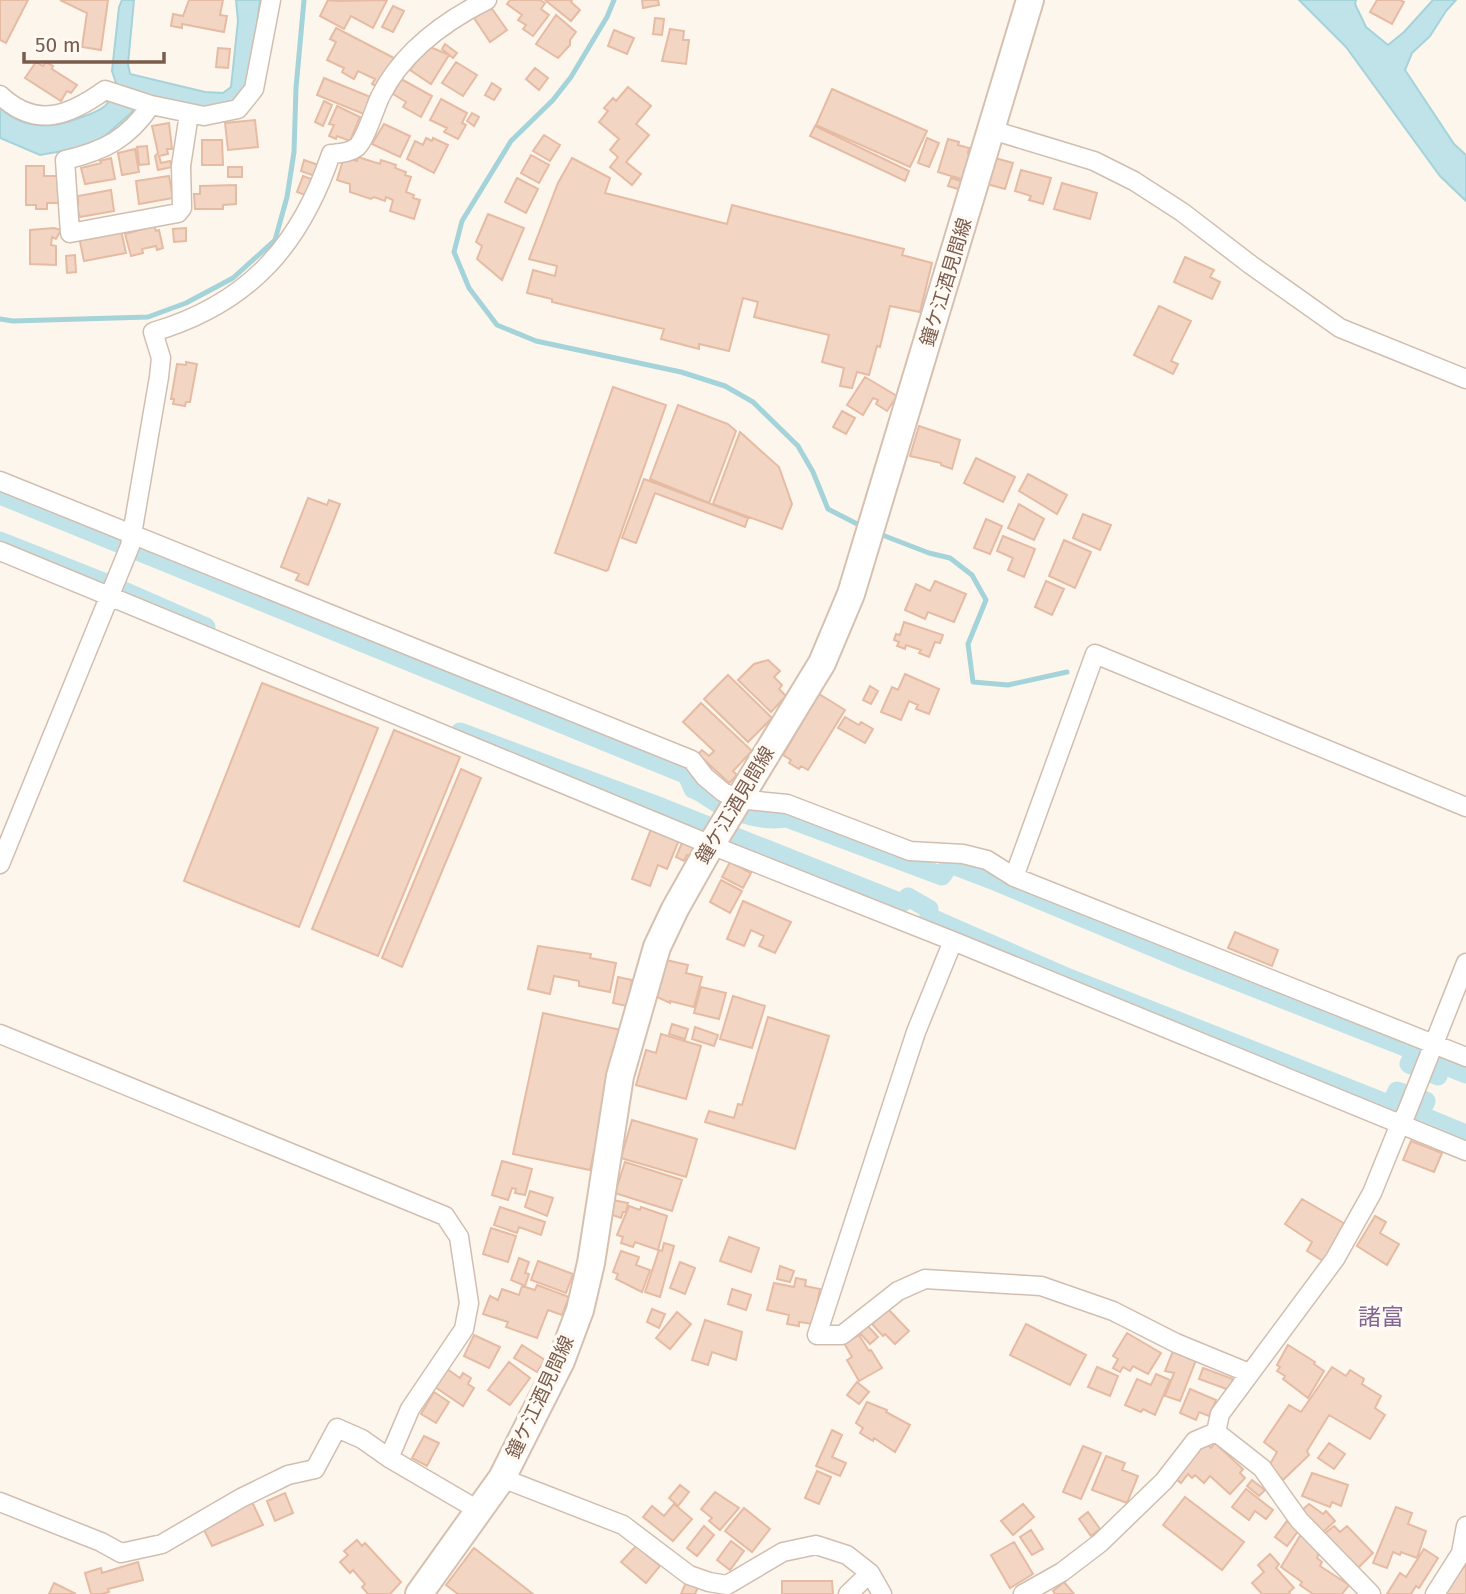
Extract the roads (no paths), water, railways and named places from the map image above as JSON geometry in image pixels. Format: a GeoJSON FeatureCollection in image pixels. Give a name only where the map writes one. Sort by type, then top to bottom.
{"type":"FeatureCollection","features":[{"type":"Feature","properties":{"kind":"main road","name":"鐘ケ江酒見間線"},"geometry":{"type":"LineString","coordinates":[[425,1592],[502,1478],[561,1361],[580,1310],[591,1263],[620,1076],[657,947],[674,909],[713,841],[822,663],[851,594],[1030,0]]}},
{"type":"Feature","properties":{"kind":"street"},"geometry":{"type":"LineString","coordinates":[[0,95],[12,107],[31,115],[56,115],[79,108],[105,90],[189,114],[214,116],[238,109],[254,89],[271,0]]}},
{"type":"Feature","properties":{"kind":"street"},"geometry":{"type":"LineString","coordinates":[[0,864],[131,541],[160,368],[161,358],[153,332],[178,325],[220,302],[240,290],[266,268],[292,237],[307,213],[331,154],[346,153],[358,145],[398,66],[436,30],[487,0]]}},
{"type":"Feature","properties":{"kind":"street"},"geometry":{"type":"LineString","coordinates":[[152,105],[141,121],[119,140],[95,153],[65,160],[71,233],[178,214],[182,208],[181,166],[189,114]]}},
{"type":"Feature","properties":{"kind":"street"},"geometry":{"type":"LineString","coordinates":[[992,130],[1094,161],[1134,181],[1182,212],[1340,328],[1466,379]]}},
{"type":"Feature","properties":{"kind":"street"},"geometry":{"type":"LineString","coordinates":[[0,481],[131,541],[692,760],[705,777],[737,802],[787,804],[910,851],[963,854],[987,860],[1014,877],[1431,1048],[1466,1057]]}},
{"type":"Feature","properties":{"kind":"street"},"geometry":{"type":"LineString","coordinates":[[0,551],[111,593],[953,941],[1403,1119],[1466,1152]]}},
{"type":"Feature","properties":{"kind":"street"},"geometry":{"type":"LineString","coordinates":[[1014,877],[1095,654],[1466,807]]}},
{"type":"Feature","properties":{"kind":"street"},"geometry":{"type":"LineString","coordinates":[[953,941],[916,1032],[817,1335],[842,1335],[898,1291],[925,1279],[1041,1286],[1113,1311],[1176,1343],[1249,1373]]}},
{"type":"Feature","properties":{"kind":"street"},"geometry":{"type":"LineString","coordinates":[[1216,1432],[1220,1414],[1335,1259],[1372,1193],[1466,962]]}},
{"type":"Feature","properties":{"kind":"street"},"geometry":{"type":"LineString","coordinates":[[0,1034],[445,1216],[459,1237],[469,1303],[464,1329],[410,1409],[390,1458]]}},
{"type":"Feature","properties":{"kind":"street"},"geometry":{"type":"LineString","coordinates":[[0,1502],[101,1542],[121,1553],[162,1544],[241,1498],[288,1475],[315,1469],[337,1428],[362,1439],[478,1510]]}},
{"type":"Feature","properties":{"kind":"street"},"geometry":{"type":"LineString","coordinates":[[1023,1594],[1062,1572],[1100,1543],[1164,1480],[1195,1441],[1216,1432]]}},
{"type":"Feature","properties":{"kind":"street"},"geometry":{"type":"LineString","coordinates":[[1216,1432],[1262,1468],[1299,1520],[1371,1594]]}},
{"type":"Feature","properties":{"kind":"street"},"geometry":{"type":"LineString","coordinates":[[502,1478],[623,1525],[689,1576],[727,1585],[783,1552],[816,1545],[847,1555],[870,1573],[882,1594]]}},
{"type":"Feature","properties":{"kind":"street"},"geometry":{"type":"LineString","coordinates":[[1435,1594],[1461,1553],[1466,1527]]}},
{"type":"Feature","properties":{"kind":"street"},"geometry":{"type":"LineString","coordinates":[[848,1594],[870,1573]]}},
{"type":"Feature","properties":{"kind":"water"},"geometry":{"type":"Polygon","coordinates":[[[122,0],[134,0],[128,64],[130,74],[205,92],[223,93],[231,87],[238,21],[236,0],[260,0],[250,82],[232,104],[204,112],[145,95],[130,114],[105,136],[85,147],[40,155],[0,138],[0,108],[18,120],[48,125],[69,122],[105,106],[117,86],[112,71],[122,0]]]}},
{"type":"Feature","properties":{"kind":"water"},"geometry":{"type":"Polygon","coordinates":[[[1299,0],[1356,0],[1355,4],[1366,27],[1388,45],[1404,32],[1433,0],[1456,0],[1430,36],[1412,53],[1405,70],[1454,144],[1466,155],[1466,201],[1440,176],[1346,47],[1299,0]]]}},
{"type":"Feature","properties":{"kind":"waterway"},"geometry":{"type":"LineString","coordinates":[[0,319],[13,321],[148,317],[186,303],[233,278],[275,240],[287,197],[294,152],[296,88],[304,0]]}},
{"type":"Feature","properties":{"kind":"waterway"},"geometry":{"type":"LineString","coordinates":[[614,0],[607,17],[571,77],[553,100],[511,141],[462,221],[454,252],[469,288],[497,325],[536,341],[681,372],[725,386],[753,402],[798,446],[813,472],[828,509],[865,528]]}},
{"type":"Feature","properties":{"kind":"waterway"},"geometry":{"type":"LineString","coordinates":[[0,495],[687,775],[693,789],[734,811],[760,818],[787,818],[942,876],[950,864],[1415,1051],[1409,1064],[1438,1076],[1441,1064],[1466,1074]]}},
{"type":"Feature","properties":{"kind":"waterway"},"geometry":{"type":"LineString","coordinates":[[877,533],[950,558],[972,575],[986,600],[968,644],[973,682],[1008,685],[1067,672]]}},
{"type":"Feature","properties":{"kind":"waterway"},"geometry":{"type":"LineString","coordinates":[[0,541],[206,627]]}},
{"type":"Feature","properties":{"kind":"waterway"},"geometry":{"type":"LineString","coordinates":[[460,732],[658,806],[902,903],[908,897],[929,909],[929,917],[1064,976],[1391,1105],[1397,1091],[1426,1101],[1420,1115],[1466,1134]]}},
{"type":"Feature","properties":{"kind":"district","name":"諸富"},"geometry":{"type":"Point","coordinates":[1381,1317]}}]}
